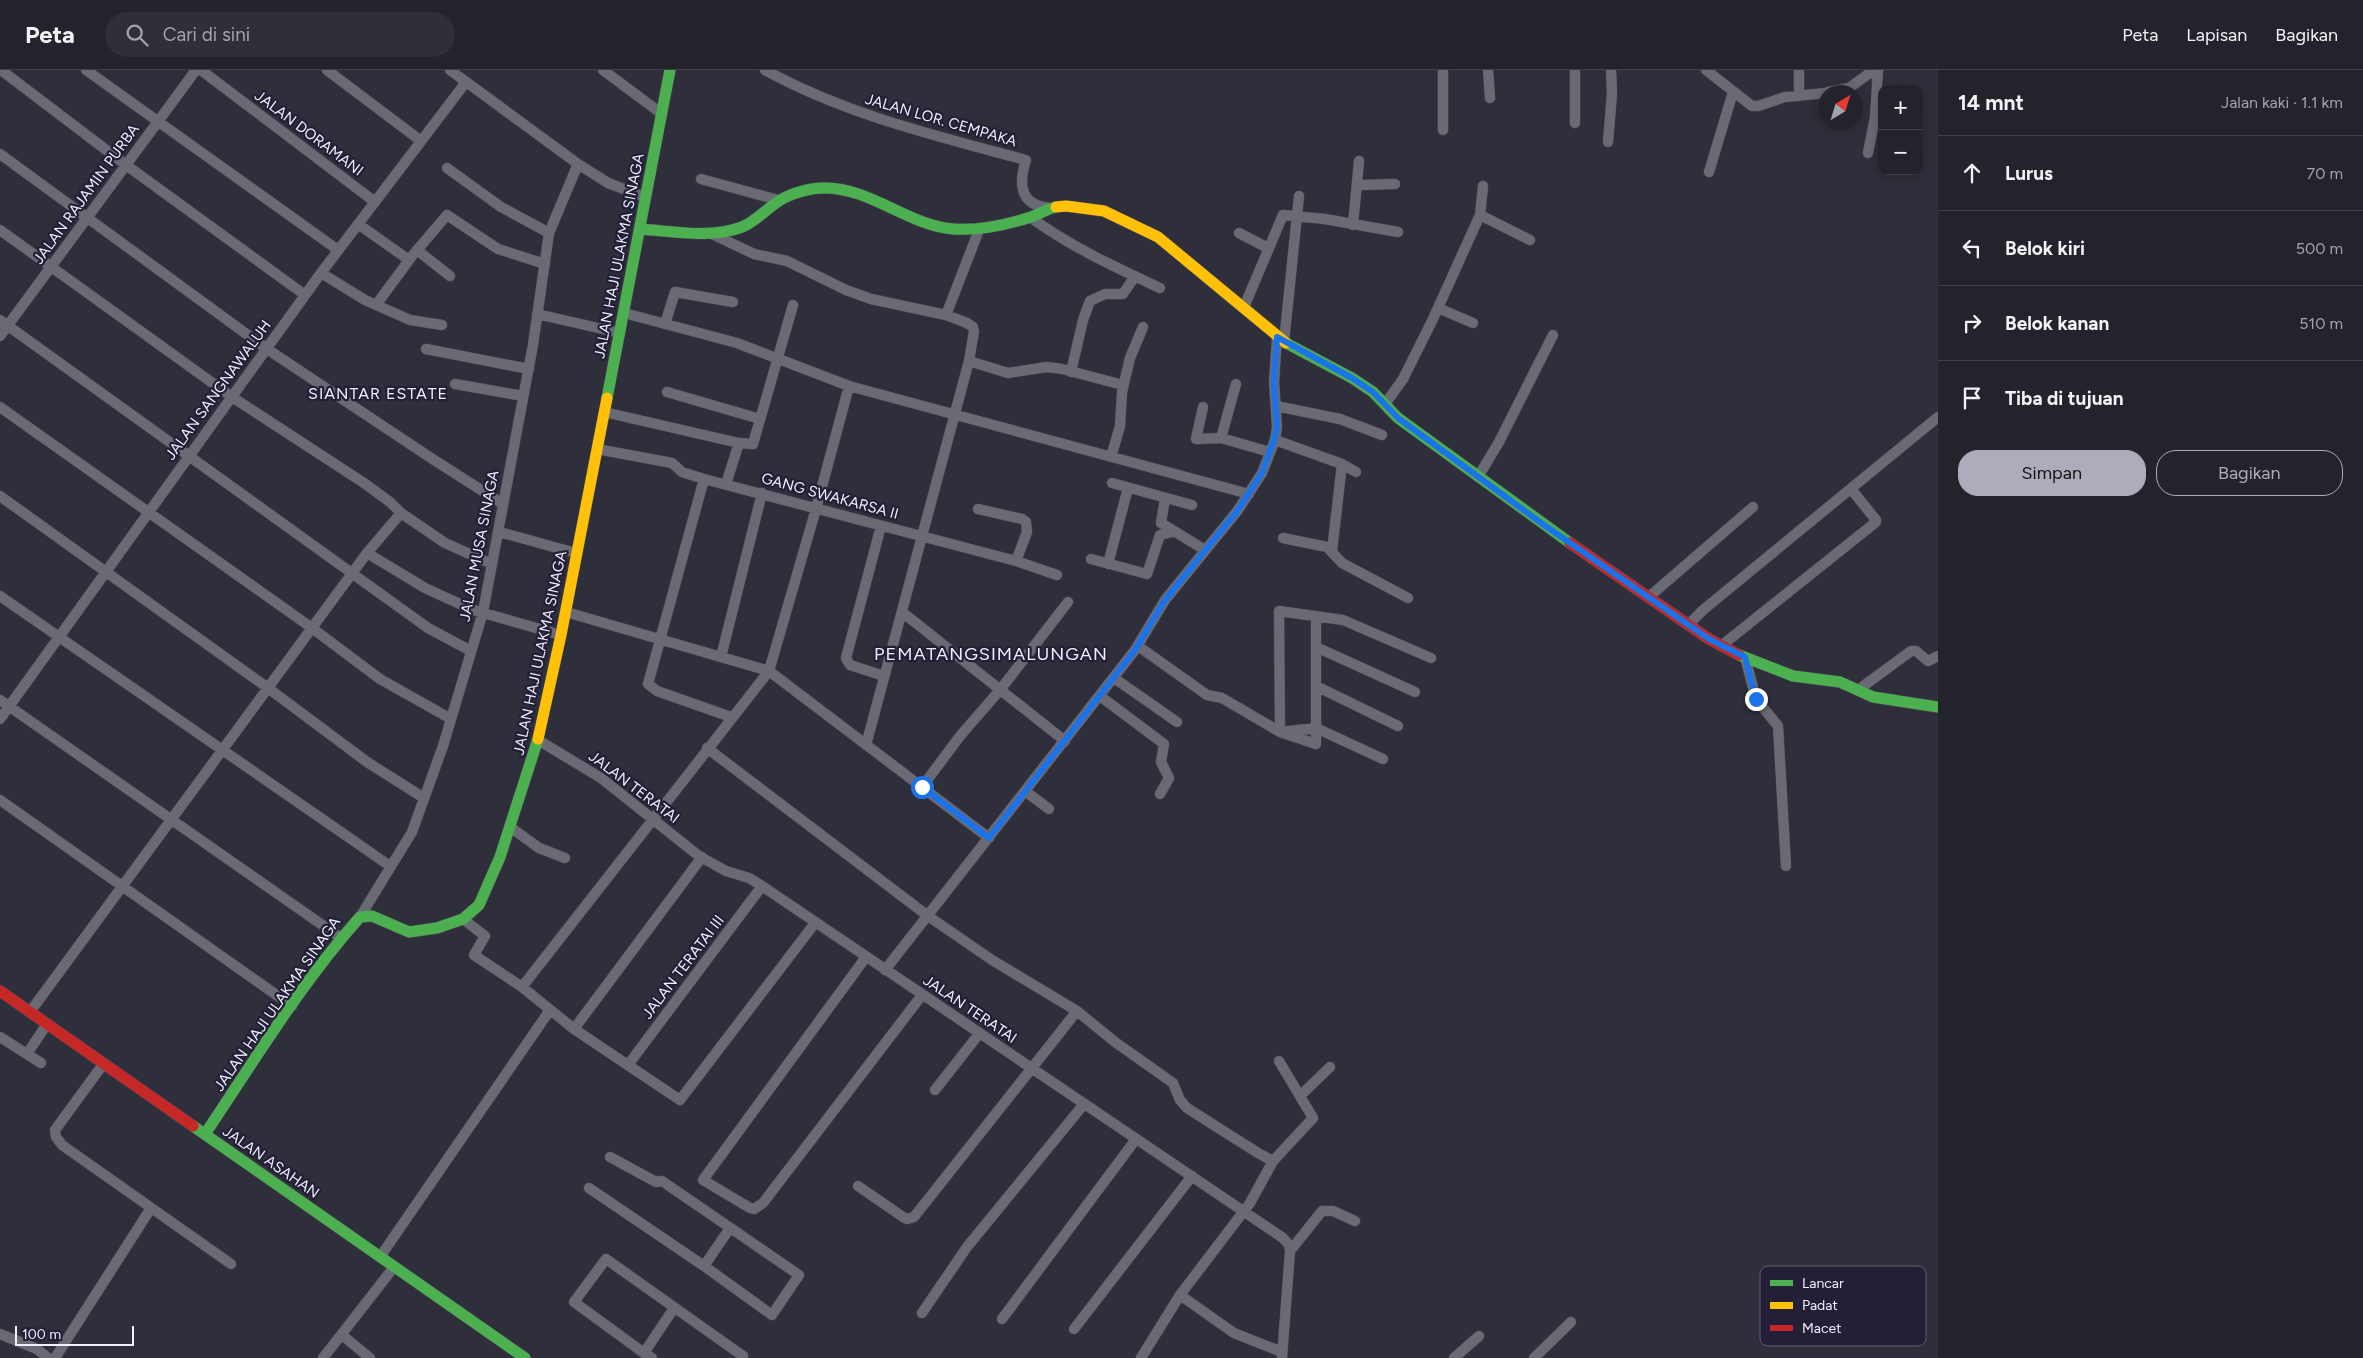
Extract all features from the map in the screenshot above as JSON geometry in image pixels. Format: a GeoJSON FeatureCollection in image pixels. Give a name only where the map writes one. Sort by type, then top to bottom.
{"type":"FeatureCollection","features":[{"type":"Feature","properties":{"kind":"main road","name":"JALAN HAJI ULAKMA SINAGA"},"geometry":{"type":"LineString","coordinates":[[205,1134],[292,1006],[341,938],[360,917],[372,916],[409,932],[437,928],[463,919],[479,905],[484,895],[510,828],[538,740],[566,612],[670,70]]}},
{"type":"Feature","properties":{"kind":"main road"},"geometry":{"type":"LineString","coordinates":[[640,229],[729,231],[757,219],[778,200],[793,194],[820,188],[837,188],[865,196],[923,222],[951,229],[979,230],[1030,217],[1052,208],[1083,207],[1104,211],[1140,225],[1158,237],[1244,307],[1281,340],[1352,378],[1373,392],[1398,418],[1478,477],[1552,531],[1721,646],[1793,676],[1840,682],[1873,698],[1938,707]]}},
{"type":"Feature","properties":{"kind":"main road","name":"JALAN ASAHAN"},"geometry":{"type":"LineString","coordinates":[[0,991],[525,1358]]}},
{"type":"Feature","properties":{"kind":"street"},"geometry":{"type":"LineString","coordinates":[[1,70],[126,165],[305,295]]}},
{"type":"Feature","properties":{"kind":"street"},"geometry":{"type":"LineString","coordinates":[[86,70],[338,250]]}},
{"type":"Feature","properties":{"kind":"street","name":"JALAN RAJAMIN PURBA"},"geometry":{"type":"LineString","coordinates":[[0,336],[4,322],[51,266],[196,70]]}},
{"type":"Feature","properties":{"kind":"street","name":"JALAN DORAMANI"},"geometry":{"type":"LineString","coordinates":[[201,70],[375,202]]}},
{"type":"Feature","properties":{"kind":"street"},"geometry":{"type":"LineString","coordinates":[[327,70],[421,141]]}},
{"type":"Feature","properties":{"kind":"street"},"geometry":{"type":"LineString","coordinates":[[450,70],[578,164],[608,183],[645,197]]}},
{"type":"Feature","properties":{"kind":"street"},"geometry":{"type":"LineString","coordinates":[[603,70],[662,114]]}},
{"type":"Feature","properties":{"kind":"street"},"geometry":{"type":"LineString","coordinates":[[1443,70],[1443,130]]}},
{"type":"Feature","properties":{"kind":"street"},"geometry":{"type":"LineString","coordinates":[[1488,70],[1490,98]]}},
{"type":"Feature","properties":{"kind":"street"},"geometry":{"type":"LineString","coordinates":[[1575,70],[1575,123]]}},
{"type":"Feature","properties":{"kind":"street"},"geometry":{"type":"LineString","coordinates":[[1608,142],[1612,93],[1610,70]]}},
{"type":"Feature","properties":{"kind":"street"},"geometry":{"type":"LineString","coordinates":[[1799,70],[1799,96]]}},
{"type":"Feature","properties":{"kind":"street"},"geometry":{"type":"LineString","coordinates":[[1854,85],[1876,70]]}},
{"type":"Feature","properties":{"kind":"street"},"geometry":{"type":"LineString","coordinates":[[1868,153],[1875,116],[1876,70]]}},
{"type":"Feature","properties":{"kind":"street","name":"JALAN LOR. CEMPAKA"},"geometry":{"type":"LineString","coordinates":[[773,72],[818,96],[887,123],[1026,160],[1020,182],[1023,191],[1034,204],[1052,208]]}},
{"type":"Feature","properties":{"kind":"street"},"geometry":{"type":"LineString","coordinates":[[1710,72],[1752,106],[1758,106],[1785,97],[1818,94]]}},
{"type":"Feature","properties":{"kind":"street","name":"JALAN SANGNAWALUH"},"geometry":{"type":"LineString","coordinates":[[0,719],[321,272],[466,82]]}},
{"type":"Feature","properties":{"kind":"street"},"geometry":{"type":"LineString","coordinates":[[1709,172],[1733,92]]}},
{"type":"Feature","properties":{"kind":"street"},"geometry":{"type":"LineString","coordinates":[[0,154],[267,348],[430,458],[503,504]]}},
{"type":"Feature","properties":{"kind":"street"},"geometry":{"type":"LineString","coordinates":[[1354,225],[1360,161]]}},
{"type":"Feature","properties":{"kind":"street","name":"JALAN MUSA SINAGA"},"geometry":{"type":"LineString","coordinates":[[360,917],[412,832],[451,719],[471,651],[482,612],[492,564],[529,368],[549,233],[578,164]]}},
{"type":"Feature","properties":{"kind":"street"},"geometry":{"type":"LineString","coordinates":[[447,168],[501,207],[549,233]]}},
{"type":"Feature","properties":{"kind":"street"},"geometry":{"type":"LineString","coordinates":[[701,179],[778,200]]}},
{"type":"Feature","properties":{"kind":"street"},"geometry":{"type":"LineString","coordinates":[[1358,185],[1395,184]]}},
{"type":"Feature","properties":{"kind":"street"},"geometry":{"type":"LineString","coordinates":[[1385,404],[1411,365],[1480,215],[1483,186]]}},
{"type":"Feature","properties":{"kind":"street"},"geometry":{"type":"LineString","coordinates":[[885,970],[1114,678],[1138,646],[1165,600],[1249,494],[1262,473],[1277,427],[1274,382],[1298,216],[1299,196]]}},
{"type":"Feature","properties":{"kind":"street"},"geometry":{"type":"LineString","coordinates":[[1244,307],[1259,276],[1268,248],[1283,215],[1398,232]]}},
{"type":"Feature","properties":{"kind":"street"},"geometry":{"type":"LineString","coordinates":[[1480,215],[1530,240]]}},
{"type":"Feature","properties":{"kind":"street"},"geometry":{"type":"LineString","coordinates":[[376,305],[409,260],[447,216],[498,249],[545,264]]}},
{"type":"Feature","properties":{"kind":"street"},"geometry":{"type":"LineString","coordinates":[[1030,217],[1088,254],[1160,288]]}},
{"type":"Feature","properties":{"kind":"street"},"geometry":{"type":"LineString","coordinates":[[358,224],[409,260]]}},
{"type":"Feature","properties":{"kind":"street"},"geometry":{"type":"LineString","coordinates":[[0,230],[232,397],[364,483],[390,502],[401,513],[457,550],[492,564]]}},
{"type":"Feature","properties":{"kind":"street"},"geometry":{"type":"LineString","coordinates":[[946,315],[979,230]]}},
{"type":"Feature","properties":{"kind":"street"},"geometry":{"type":"LineString","coordinates":[[709,232],[754,254],[787,261],[846,290],[871,299],[946,315],[973,327],[969,361],[866,745]]}},
{"type":"Feature","properties":{"kind":"street"},"geometry":{"type":"LineString","coordinates":[[1239,233],[1268,248]]}},
{"type":"Feature","properties":{"kind":"street"},"geometry":{"type":"LineString","coordinates":[[417,250],[450,276]]}},
{"type":"Feature","properties":{"kind":"street"},"geometry":{"type":"LineString","coordinates":[[321,272],[376,305],[410,320],[442,325]]}},
{"type":"Feature","properties":{"kind":"street"},"geometry":{"type":"LineString","coordinates":[[1071,372],[1083,320],[1090,302],[1105,294],[1123,294],[1135,276]]}},
{"type":"Feature","properties":{"kind":"street"},"geometry":{"type":"LineString","coordinates":[[665,324],[675,292],[733,302]]}},
{"type":"Feature","properties":{"kind":"street"},"geometry":{"type":"LineString","coordinates":[[604,412],[738,443],[753,444],[793,305]]}},
{"type":"Feature","properties":{"kind":"street"},"geometry":{"type":"LineString","coordinates":[[1438,308],[1473,323]]}},
{"type":"Feature","properties":{"kind":"street"},"geometry":{"type":"LineString","coordinates":[[624,313],[737,343],[849,386],[1249,494]]}},
{"type":"Feature","properties":{"kind":"street"},"geometry":{"type":"LineString","coordinates":[[537,314],[620,333]]}},
{"type":"Feature","properties":{"kind":"street"},"geometry":{"type":"LineString","coordinates":[[4,322],[353,572],[428,628],[471,651]]}},
{"type":"Feature","properties":{"kind":"street"},"geometry":{"type":"LineString","coordinates":[[1111,457],[1120,426],[1124,385],[1130,358],[1143,327]]}},
{"type":"Feature","properties":{"kind":"street"},"geometry":{"type":"LineString","coordinates":[[1478,477],[1499,442],[1553,335]]}},
{"type":"Feature","properties":{"kind":"street"},"geometry":{"type":"LineString","coordinates":[[426,348],[529,368]]}},
{"type":"Feature","properties":{"kind":"street"},"geometry":{"type":"LineString","coordinates":[[969,361],[1008,373],[1047,367],[1124,385]]}},
{"type":"Feature","properties":{"kind":"street"},"geometry":{"type":"LineString","coordinates":[[455,384],[523,396]]}},
{"type":"Feature","properties":{"kind":"street"},"geometry":{"type":"LineString","coordinates":[[1221,438],[1236,384]]}},
{"type":"Feature","properties":{"kind":"street"},"geometry":{"type":"LineString","coordinates":[[522,987],[652,818],[769,671],[849,386]]}},
{"type":"Feature","properties":{"kind":"street"},"geometry":{"type":"LineString","coordinates":[[667,392],[760,419]]}},
{"type":"Feature","properties":{"kind":"street"},"geometry":{"type":"LineString","coordinates":[[1276,406],[1340,419],[1382,435]]}},
{"type":"Feature","properties":{"kind":"street"},"geometry":{"type":"LineString","coordinates":[[0,407],[397,690],[451,719]]}},
{"type":"Feature","properties":{"kind":"street"},"geometry":{"type":"LineString","coordinates":[[1203,407],[1196,440],[1221,438],[1270,452]]}},
{"type":"Feature","properties":{"kind":"street"},"geometry":{"type":"LineString","coordinates":[[1688,625],[1703,610],[1938,416]]}},
{"type":"Feature","properties":{"kind":"street"},"geometry":{"type":"LineString","coordinates":[[1274,440],[1342,464],[1356,472]]}},
{"type":"Feature","properties":{"kind":"street"},"geometry":{"type":"LineString","coordinates":[[726,484],[738,443]]}},
{"type":"Feature","properties":{"kind":"street","name":"GANG SWAKARSA II"},"geometry":{"type":"LineString","coordinates":[[597,449],[672,463],[682,472],[704,479],[1016,561],[1057,575]]}},
{"type":"Feature","properties":{"kind":"street"},"geometry":{"type":"LineString","coordinates":[[1332,551],[1342,464]]}},
{"type":"Feature","properties":{"kind":"street"},"geometry":{"type":"LineString","coordinates":[[704,479],[649,686],[657,691],[731,717]]}},
{"type":"Feature","properties":{"kind":"street"},"geometry":{"type":"LineString","coordinates":[[1112,483],[1192,505]]}},
{"type":"Feature","properties":{"kind":"street"},"geometry":{"type":"LineString","coordinates":[[1108,564],[1128,488]]}},
{"type":"Feature","properties":{"kind":"street"},"geometry":{"type":"LineString","coordinates":[[1721,646],[1876,522],[1851,489]]}},
{"type":"Feature","properties":{"kind":"street"},"geometry":{"type":"LineString","coordinates":[[721,657],[762,493]]}},
{"type":"Feature","properties":{"kind":"street"},"geometry":{"type":"LineString","coordinates":[[0,496],[268,688],[367,762],[424,798]]}},
{"type":"Feature","properties":{"kind":"street"},"geometry":{"type":"LineString","coordinates":[[1165,499],[1161,523],[1205,550]]}},
{"type":"Feature","properties":{"kind":"street"},"geometry":{"type":"LineString","coordinates":[[1650,596],[1753,507]]}},
{"type":"Feature","properties":{"kind":"street"},"geometry":{"type":"LineString","coordinates":[[978,509],[1022,519],[1026,522],[1027,532],[1016,561]]}},
{"type":"Feature","properties":{"kind":"street"},"geometry":{"type":"LineString","coordinates":[[30,1012],[367,553],[401,513]]}},
{"type":"Feature","properties":{"kind":"street"},"geometry":{"type":"LineString","coordinates":[[880,526],[846,658],[850,665],[884,676]]}},
{"type":"Feature","properties":{"kind":"street"},"geometry":{"type":"LineString","coordinates":[[498,532],[577,553]]}},
{"type":"Feature","properties":{"kind":"street"},"geometry":{"type":"LineString","coordinates":[[1091,560],[1147,574],[1160,535],[1173,532]]}},
{"type":"Feature","properties":{"kind":"street"},"geometry":{"type":"LineString","coordinates":[[1283,538],[1322,545],[1332,551],[1342,563],[1408,598]]}},
{"type":"Feature","properties":{"kind":"street"},"geometry":{"type":"LineString","coordinates":[[367,553],[425,588],[482,612],[561,635]]}},
{"type":"Feature","properties":{"kind":"street"},"geometry":{"type":"LineString","coordinates":[[0,596],[390,866]]}},
{"type":"Feature","properties":{"kind":"street"},"geometry":{"type":"LineString","coordinates":[[922,787],[960,736],[1000,690],[1068,602]]}},
{"type":"Feature","properties":{"kind":"street"},"geometry":{"type":"LineString","coordinates":[[1280,732],[1278,611],[1343,620],[1432,658]]}},
{"type":"Feature","properties":{"kind":"street"},"geometry":{"type":"LineString","coordinates":[[566,612],[769,671],[989,838]]}},
{"type":"Feature","properties":{"kind":"street"},"geometry":{"type":"LineString","coordinates":[[902,612],[1065,741]]}},
{"type":"Feature","properties":{"kind":"street"},"geometry":{"type":"LineString","coordinates":[[1138,646],[1207,695],[1222,698],[1280,732],[1316,744],[1316,616]]}},
{"type":"Feature","properties":{"kind":"street"},"geometry":{"type":"LineString","coordinates":[[1316,647],[1414,692]]}},
{"type":"Feature","properties":{"kind":"street"},"geometry":{"type":"LineString","coordinates":[[1858,690],[1911,651],[1916,651],[1928,661],[1938,656]]}},
{"type":"Feature","properties":{"kind":"street"},"geometry":{"type":"LineString","coordinates":[[1745,657],[1756,699],[1778,726],[1786,866]]}},
{"type":"Feature","properties":{"kind":"street"},"geometry":{"type":"LineString","coordinates":[[1114,678],[1177,722]]}},
{"type":"Feature","properties":{"kind":"street"},"geometry":{"type":"LineString","coordinates":[[1316,686],[1398,726]]}},
{"type":"Feature","properties":{"kind":"street"},"geometry":{"type":"LineString","coordinates":[[1100,696],[1163,742],[1165,746],[1161,762],[1169,774],[1160,794]]}},
{"type":"Feature","properties":{"kind":"street"},"geometry":{"type":"LineString","coordinates":[[0,700],[341,938]]}},
{"type":"Feature","properties":{"kind":"street"},"geometry":{"type":"LineString","coordinates":[[1280,732],[1316,728],[1383,758]]}},
{"type":"Feature","properties":{"kind":"street","name":"JALAN TERATAI"},"geometry":{"type":"LineString","coordinates":[[538,740],[589,770],[702,857],[720,868],[762,886],[1192,1176],[1283,1238],[1289,1245],[1290,1251]]}},
{"type":"Feature","properties":{"kind":"street"},"geometry":{"type":"LineString","coordinates":[[707,748],[928,916],[992,960],[1077,1012],[1173,1083],[1180,1100],[1188,1108],[1273,1161]]}},
{"type":"Feature","properties":{"kind":"street"},"geometry":{"type":"LineString","coordinates":[[1025,791],[1049,809]]}},
{"type":"Feature","properties":{"kind":"street"},"geometry":{"type":"LineString","coordinates":[[0,800],[292,1006]]}},
{"type":"Feature","properties":{"kind":"street"},"geometry":{"type":"LineString","coordinates":[[510,828],[539,848],[565,858]]}},
{"type":"Feature","properties":{"kind":"street"},"geometry":{"type":"LineString","coordinates":[[574,1029],[702,857]]}},
{"type":"Feature","properties":{"kind":"street","name":"JALAN TERATAI III"},"geometry":{"type":"LineString","coordinates":[[628,1066],[762,886]]}},
{"type":"Feature","properties":{"kind":"street"},"geometry":{"type":"LineString","coordinates":[[463,919],[485,936],[474,955],[522,987],[574,1029],[680,1100],[815,923]]}},
{"type":"Feature","properties":{"kind":"street"},"geometry":{"type":"LineString","coordinates":[[866,957],[703,1180],[750,1208],[754,1209],[763,1203],[922,995]]}},
{"type":"Feature","properties":{"kind":"street"},"geometry":{"type":"LineString","coordinates":[[380,1257],[550,1010]]}},
{"type":"Feature","properties":{"kind":"street"},"geometry":{"type":"LineString","coordinates":[[858,1186],[903,1217],[907,1219],[914,1217],[1077,1012]]}},
{"type":"Feature","properties":{"kind":"street"},"geometry":{"type":"LineString","coordinates":[[27,1054],[48,1024]]}},
{"type":"Feature","properties":{"kind":"street"},"geometry":{"type":"LineString","coordinates":[[935,1090],[979,1034]]}},
{"type":"Feature","properties":{"kind":"street"},"geometry":{"type":"LineString","coordinates":[[0,1037],[40,1063]]}},
{"type":"Feature","properties":{"kind":"street"},"geometry":{"type":"LineString","coordinates":[[1141,1358],[1180,1295],[1244,1212],[1273,1161],[1313,1118],[1279,1061]]}},
{"type":"Feature","properties":{"kind":"street"},"geometry":{"type":"LineString","coordinates":[[104,1063],[55,1130],[56,1137],[62,1145],[231,1264]]}},
{"type":"Feature","properties":{"kind":"street"},"geometry":{"type":"LineString","coordinates":[[1301,1095],[1330,1068]]}},
{"type":"Feature","properties":{"kind":"street"},"geometry":{"type":"LineString","coordinates":[[922,1313],[968,1247],[1084,1104]]}},
{"type":"Feature","properties":{"kind":"street"},"geometry":{"type":"LineString","coordinates":[[1002,1319],[1136,1139]]}},
{"type":"Feature","properties":{"kind":"street"},"geometry":{"type":"LineString","coordinates":[[589,1188],[772,1315],[798,1275],[662,1181],[656,1182],[610,1157]]}},
{"type":"Feature","properties":{"kind":"street"},"geometry":{"type":"LineString","coordinates":[[1074,1329],[1192,1176]]}},
{"type":"Feature","properties":{"kind":"street"},"geometry":{"type":"LineString","coordinates":[[55,1358],[151,1208]]}},
{"type":"Feature","properties":{"kind":"street"},"geometry":{"type":"LineString","coordinates":[[1180,1295],[1234,1333],[1282,1355],[1290,1251],[1322,1211],[1333,1211],[1355,1221]]}},
{"type":"Feature","properties":{"kind":"street"},"geometry":{"type":"LineString","coordinates":[[704,1266],[730,1228]]}},
{"type":"Feature","properties":{"kind":"street"},"geometry":{"type":"LineString","coordinates":[[674,1308],[644,1357],[574,1302],[606,1259],[743,1356],[742,1358]]}},
{"type":"Feature","properties":{"kind":"street"},"geometry":{"type":"LineString","coordinates":[[323,1358],[394,1267]]}},
{"type":"Feature","properties":{"kind":"street"},"geometry":{"type":"LineString","coordinates":[[1534,1358],[1571,1322]]}},
{"type":"Feature","properties":{"kind":"street"},"geometry":{"type":"LineString","coordinates":[[0,1334],[38,1349],[48,1358]]}},
{"type":"Feature","properties":{"kind":"street"},"geometry":{"type":"LineString","coordinates":[[342,1335],[370,1358]]}},
{"type":"Feature","properties":{"kind":"street"},"geometry":{"type":"LineString","coordinates":[[1454,1358],[1479,1336]]}},
{"type":"Feature","properties":{"kind":"traffic: fast"},"geometry":{"type":"LineString","coordinates":[[607,398],[670,70]]}},
{"type":"Feature","properties":{"kind":"traffic: fast"},"geometry":{"type":"LineString","coordinates":[[640,229],[691,233],[730,231],[748,224],[794,193],[819,188],[840,189],[857,193],[920,221],[953,229],[973,229],[1002,225],[1031,217],[1056,207]]}},
{"type":"Feature","properties":{"kind":"traffic: fast"},"geometry":{"type":"LineString","coordinates":[[1286,343],[1352,378],[1373,392],[1398,418],[1570,543]]}},
{"type":"Feature","properties":{"kind":"traffic: fast"},"geometry":{"type":"LineString","coordinates":[[1739,655],[1793,676],[1840,682],[1873,697],[1938,707]]}},
{"type":"Feature","properties":{"kind":"traffic: fast"},"geometry":{"type":"LineString","coordinates":[[205,1134],[298,995],[338,942],[360,917],[372,916],[409,932],[437,928],[463,919],[479,905],[500,857],[538,739]]}},
{"type":"Feature","properties":{"kind":"traffic: fast"},"geometry":{"type":"LineString","coordinates":[[193,1126],[525,1358]]}},
{"type":"Feature","properties":{"kind":"traffic: slow"},"geometry":{"type":"LineString","coordinates":[[1056,207],[1066,206],[1104,211],[1158,237],[1286,343]]}},
{"type":"Feature","properties":{"kind":"traffic: slow"},"geometry":{"type":"LineString","coordinates":[[538,739],[561,635],[607,398]]}},
{"type":"Feature","properties":{"kind":"traffic: jam"},"geometry":{"type":"LineString","coordinates":[[1570,543],[1709,639],[1739,655]]}},
{"type":"Feature","properties":{"kind":"traffic: jam"},"geometry":{"type":"LineString","coordinates":[[0,991],[193,1126]]}},
{"type":"Feature","properties":{"kind":"district","name":"SIANTAR ESTATE"},"geometry":{"type":"Point","coordinates":[378,393]}},
{"type":"Feature","properties":{"kind":"district","name":"PEMATANGSIMALUNGAN"},"geometry":{"type":"Point","coordinates":[991,654]}},
{"type":"Feature","properties":{"kind":"route"},"geometry":{"type":"LineString","coordinates":[[922,787],[989,838],[1135,650],[1165,600],[1238,510],[1262,473],[1277,427],[1274,382],[1277,337],[1352,378],[1373,392],[1398,418],[1544,525],[1629,584],[1650,596],[1709,639],[1745,657],[1756,699]]}}]}
